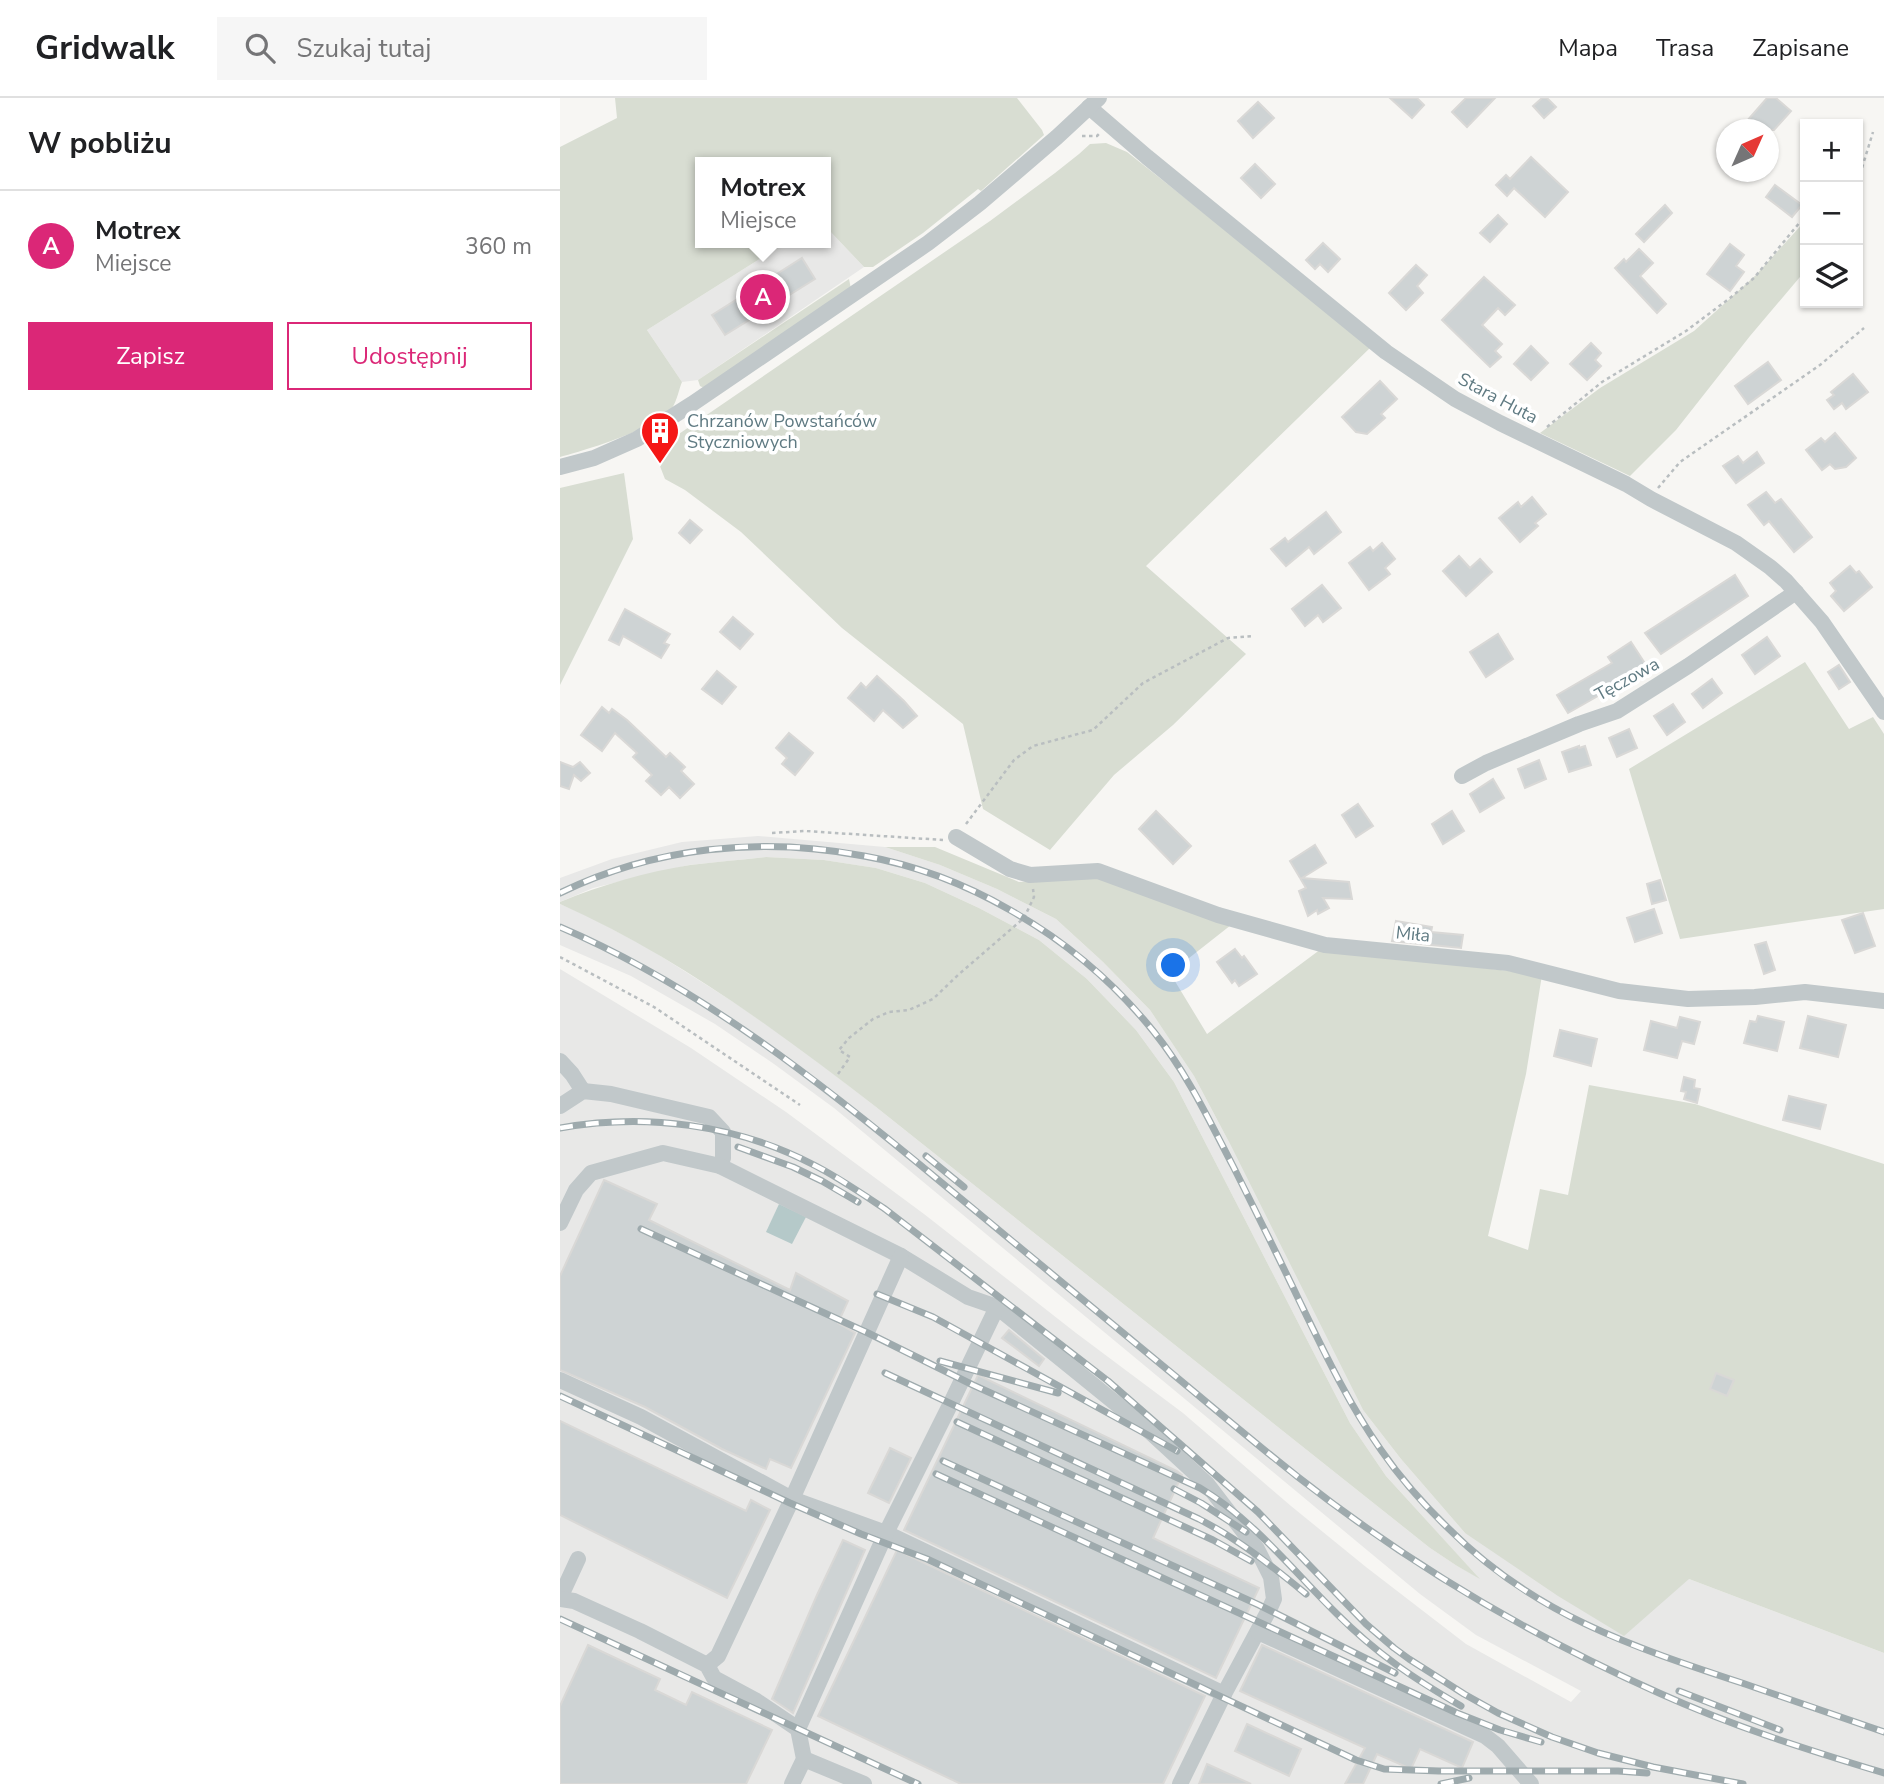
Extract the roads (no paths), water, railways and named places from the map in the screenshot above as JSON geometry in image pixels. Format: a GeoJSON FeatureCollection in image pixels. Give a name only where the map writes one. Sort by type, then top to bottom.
{"type":"FeatureCollection","features":[{"type":"Feature","properties":{"kind":"street","name":"Stara Huta"},"geometry":{"type":"LineString","coordinates":[[1094,102],[1147,157],[1386,352],[1455,399],[1500,424],[1626,484],[1736,543],[1770,567],[1822,622],[1884,712]]}},
{"type":"Feature","properties":{"kind":"street"},"geometry":{"type":"LineString","coordinates":[[560,467],[594,458],[636,439],[747,367],[928,243],[980,203],[1094,102]]}},
{"type":"Feature","properties":{"kind":"street","name":"Tęczowa"},"geometry":{"type":"LineString","coordinates":[[1462,776],[1486,763],[1579,724],[1617,711],[1796,592]]}},
{"type":"Feature","properties":{"kind":"street","name":"Miła"},"geometry":{"type":"LineString","coordinates":[[949,839],[1010,869],[1030,875],[1098,871],[1218,915],[1325,945],[1508,963],[1619,991],[1688,999],[1805,992],[1884,1001]]}},
{"type":"Feature","properties":{"kind":"street"},"geometry":{"type":"LineString","coordinates":[[560,1061],[583,1091],[611,1094],[709,1117],[723,1132],[723,1158],[720,1166]]}},
{"type":"Feature","properties":{"kind":"street"},"geometry":{"type":"LineString","coordinates":[[560,1107],[583,1091]]}},
{"type":"Feature","properties":{"kind":"street"},"geometry":{"type":"LineString","coordinates":[[560,1223],[576,1190],[591,1173],[663,1153],[720,1166],[901,1256],[968,1297],[996,1307],[1145,1427],[1207,1484],[1257,1549],[1271,1577],[1274,1599],[1180,1784]]}},
{"type":"Feature","properties":{"kind":"street"},"geometry":{"type":"LineString","coordinates":[[707,1665],[718,1656],[901,1256]]}},
{"type":"Feature","properties":{"kind":"street"},"geometry":{"type":"LineString","coordinates":[[792,1784],[804,1759],[798,1729],[886,1533],[996,1307]]}},
{"type":"Feature","properties":{"kind":"street"},"geometry":{"type":"LineString","coordinates":[[560,1380],[641,1416],[792,1499],[886,1533],[1224,1694]]}},
{"type":"Feature","properties":{"kind":"street"},"geometry":{"type":"LineString","coordinates":[[578,1559],[560,1598],[574,1601],[640,1631],[707,1665],[713,1678],[755,1700],[798,1729]]}},
{"type":"Feature","properties":{"kind":"street"},"geometry":{"type":"LineString","coordinates":[[1258,1632],[1485,1736],[1498,1746],[1531,1784]]}},
{"type":"Feature","properties":{"kind":"street"},"geometry":{"type":"LineString","coordinates":[[804,1759],[863,1784]]}},
{"type":"Feature","properties":{"kind":"railway"},"geometry":{"type":"LineString","coordinates":[[560,893],[596,877],[670,856],[747,847],[786,847],[864,856],[921,870],[975,892],[1030,922],[1088,964],[1139,1014],[1166,1048],[1206,1114],[1358,1414],[1397,1471],[1449,1529],[1482,1559],[1516,1584],[1587,1625],[1664,1656],[1884,1732]]}},
{"type":"Feature","properties":{"kind":"railway"},"geometry":{"type":"LineString","coordinates":[[560,927],[663,979],[712,1009],[807,1075],[898,1146],[1281,1463],[1340,1509],[1427,1569],[1518,1623],[1659,1693],[1742,1727],[1884,1773]]}},
{"type":"Feature","properties":{"kind":"railway"},"geometry":{"type":"LineString","coordinates":[[560,1128],[624,1122],[689,1125],[752,1139],[783,1150],[822,1169],[885,1209],[1108,1381],[1258,1512],[1366,1624],[1409,1659],[1498,1713],[1552,1737],[1598,1753],[1653,1767],[1743,1784]]}},
{"type":"Feature","properties":{"kind":"railway"},"geometry":{"type":"LineString","coordinates":[[738,1147],[793,1167],[858,1202]]}},
{"type":"Feature","properties":{"kind":"railway"},"geometry":{"type":"LineString","coordinates":[[926,1156],[964,1187]]}},
{"type":"Feature","properties":{"kind":"railway"},"geometry":{"type":"LineString","coordinates":[[641,1229],[1200,1488],[1238,1515],[1366,1641],[1411,1675],[1461,1706]]}},
{"type":"Feature","properties":{"kind":"railway"},"geometry":{"type":"LineString","coordinates":[[877,1294],[933,1317],[1177,1451]]}},
{"type":"Feature","properties":{"kind":"railway"},"geometry":{"type":"LineString","coordinates":[[940,1361],[1058,1393]]}},
{"type":"Feature","properties":{"kind":"railway"},"geometry":{"type":"LineString","coordinates":[[885,1373],[1199,1519],[1241,1544],[1306,1594]]}},
{"type":"Feature","properties":{"kind":"railway"},"geometry":{"type":"LineString","coordinates":[[560,1396],[790,1503],[927,1559],[1356,1760],[1384,1769],[1647,1773]]}},
{"type":"Feature","properties":{"kind":"railway"},"geometry":{"type":"LineString","coordinates":[[957,1422],[1213,1540],[1251,1561]]}},
{"type":"Feature","properties":{"kind":"railway"},"geometry":{"type":"LineString","coordinates":[[943,1461],[1259,1605],[1395,1673]]}},
{"type":"Feature","properties":{"kind":"railway"},"geometry":{"type":"LineString","coordinates":[[936,1474],[1457,1713],[1541,1742]]}},
{"type":"Feature","properties":{"kind":"railway"},"geometry":{"type":"LineString","coordinates":[[1174,1489],[1246,1532]]}},
{"type":"Feature","properties":{"kind":"railway"},"geometry":{"type":"LineString","coordinates":[[560,1619],[918,1784]]}},
{"type":"Feature","properties":{"kind":"railway"},"geometry":{"type":"LineString","coordinates":[[1679,1691],[1780,1730]]}},
{"type":"Feature","properties":{"kind":"railway"},"geometry":{"type":"LineString","coordinates":[[1441,1784],[1469,1778]]}},
{"type":"Feature","properties":{"kind":"place","name":"Motrex"},"geometry":{"type":"Point","coordinates":[763,297]}},
{"type":"Feature","properties":{"kind":"place","name":"Chrzanów Powstańców Styczniowych"},"geometry":{"type":"Point","coordinates":[660,465]}}]}
